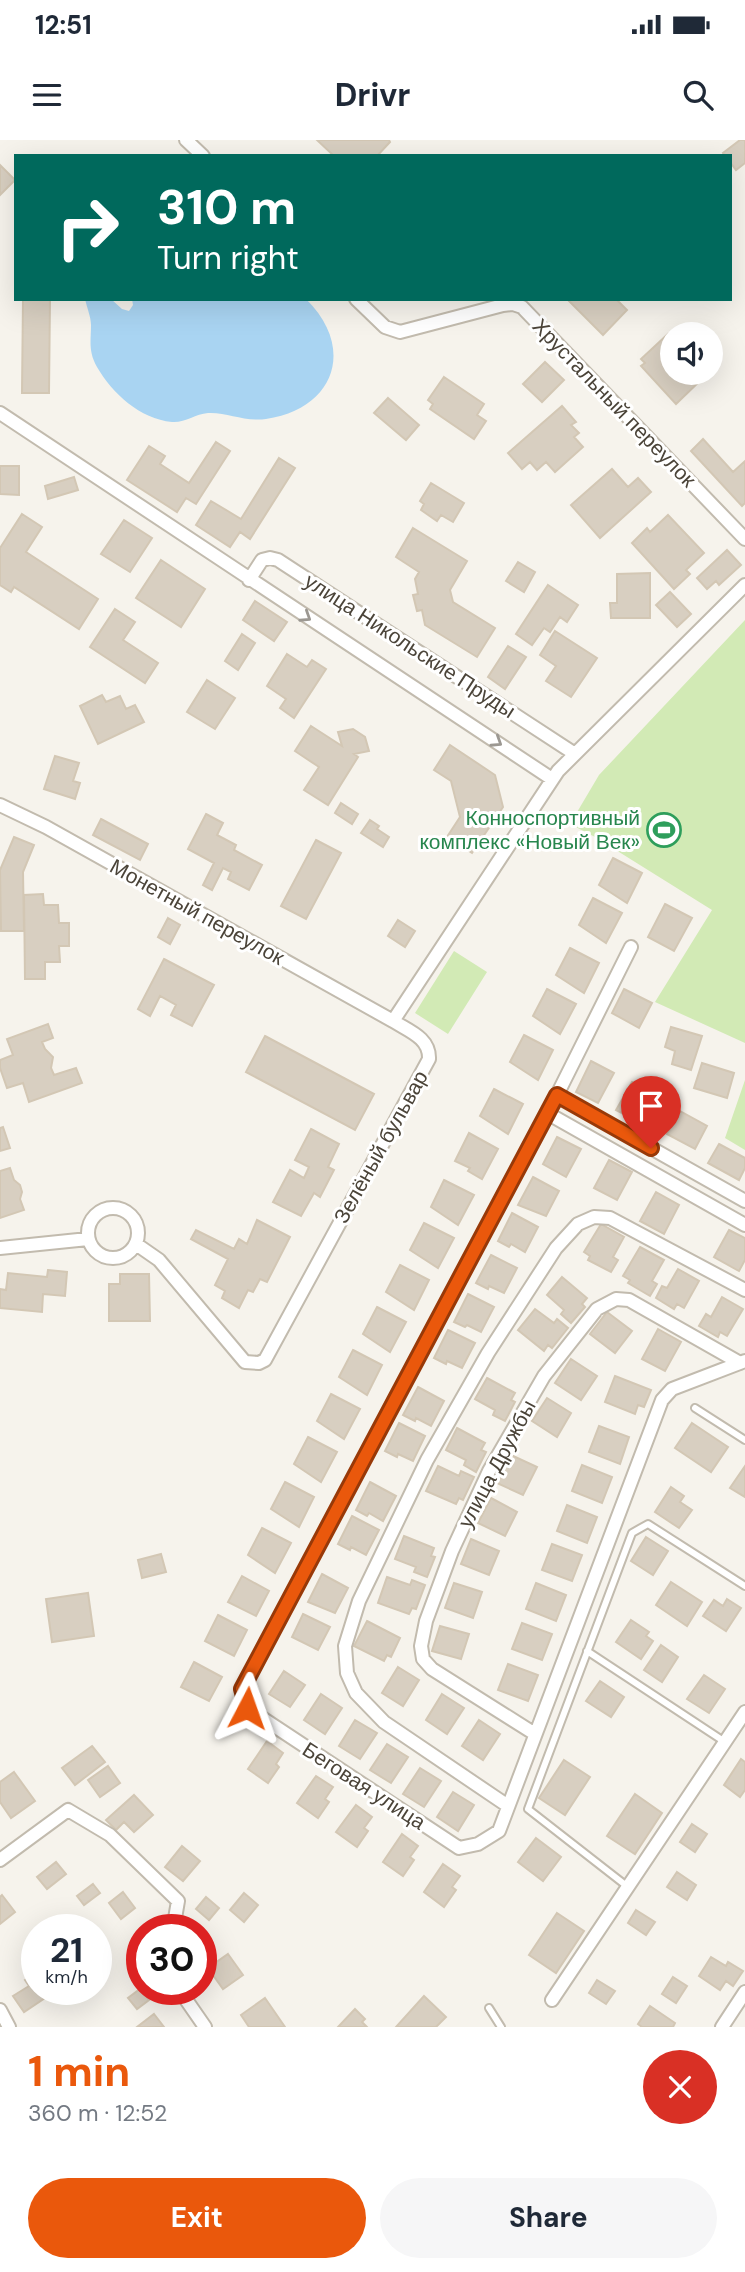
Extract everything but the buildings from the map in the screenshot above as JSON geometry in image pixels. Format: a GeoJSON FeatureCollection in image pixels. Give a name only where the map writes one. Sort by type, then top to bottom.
{"type":"FeatureCollection","features":[{"type":"Feature","properties":{"kind":"street"},"geometry":{"type":"LineString","coordinates":[[186,140],[201,154]]}},
{"type":"Feature","properties":{"kind":"street","name":"Хрустальный переулок"},"geometry":{"type":"LineString","coordinates":[[358,301],[385,327],[400,332],[503,305],[522,307],[745,539]]}},
{"type":"Feature","properties":{"kind":"street","name":"улица Никольские Пруды"},"geometry":{"type":"LineString","coordinates":[[0,413],[552,779]]}},
{"type":"Feature","properties":{"kind":"street","name":"улица Никольские Пруды"},"geometry":{"type":"LineString","coordinates":[[249,580],[262,560],[278,559],[575,754]]}},
{"type":"Feature","properties":{"kind":"street"},"geometry":{"type":"LineString","coordinates":[[393,1021],[552,779],[745,586]]}},
{"type":"Feature","properties":{"kind":"street","name":"Монетный переулок"},"geometry":{"type":"LineString","coordinates":[[0,805],[46,827],[393,1021]]}},
{"type":"Feature","properties":{"kind":"street","name":"Беговая улица"},"geometry":{"type":"LineString","coordinates":[[508,1806],[499,1831],[478,1844],[458,1848],[247,1708],[242,1689],[557,1095],[631,947]]}},
{"type":"Feature","properties":{"kind":"street","name":"Зелёный бульвар"},"geometry":{"type":"LineString","coordinates":[[136,1244],[159,1260],[239,1357],[252,1364],[265,1360],[429,1059],[426,1042],[393,1021]]}},
{"type":"Feature","properties":{"kind":"street"},"geometry":{"type":"LineString","coordinates":[[557,1095],[745,1201]]}},
{"type":"Feature","properties":{"kind":"street"},"geometry":{"type":"LineString","coordinates":[[547,1114],[745,1225]]}},
{"type":"Feature","properties":{"kind":"street"},"geometry":{"type":"LineString","coordinates":[[121,1208],[131,1214],[137,1223],[139,1233],[136,1244],[130,1252],[121,1257],[100,1255],[88,1239],[92,1218],[100,1210],[121,1208]]}},
{"type":"Feature","properties":{"kind":"street"},"geometry":{"type":"LineString","coordinates":[[743,1362],[672,1389],[662,1400],[508,1806],[384,1721],[356,1693],[347,1674],[345,1646],[359,1601],[427,1460],[481,1365],[556,1248],[578,1224],[594,1217],[610,1218],[745,1290]]}},
{"type":"Feature","properties":{"kind":"street"},"geometry":{"type":"LineString","coordinates":[[0,1248],[88,1239]]}},
{"type":"Feature","properties":{"kind":"street","name":"улица Дружбы"},"geometry":{"type":"LineString","coordinates":[[536,1734],[432,1670],[423,1659],[421,1646],[426,1621],[452,1551],[489,1471],[544,1376],[597,1309],[616,1299],[629,1300],[743,1362]]}},
{"type":"Feature","properties":{"kind":"street"},"geometry":{"type":"LineString","coordinates":[[552,2000],[745,1712]]}},
{"type":"Feature","properties":{"kind":"street"},"geometry":{"type":"LineString","coordinates":[[0,1860],[68,1810],[110,1835],[178,1900],[176,1914]]}},
{"type":"Feature","properties":{"kind":"street"},"geometry":{"type":"LineString","coordinates":[[722,2027],[745,1992]]}},
{"type":"Feature","properties":{"kind":"street"},"geometry":{"type":"LineString","coordinates":[[190,2005],[205,2027]]}},
{"type":"Feature","properties":{"kind":"street"},"geometry":{"type":"LineString","coordinates":[[0,2010],[9,2027]]}},
{"type":"Feature","properties":{"kind":"lane"},"geometry":{"type":"LineString","coordinates":[[695,1408],[745,1440]]}},
{"type":"Feature","properties":{"kind":"lane"},"geometry":{"type":"LineString","coordinates":[[628,1887],[528,1809],[632,1533],[648,1524],[745,1586]]}},
{"type":"Feature","properties":{"kind":"lane"},"geometry":{"type":"LineString","coordinates":[[587,1651],[725,1742]]}},
{"type":"Feature","properties":{"kind":"lane"},"geometry":{"type":"LineString","coordinates":[[489,2008],[501,2027]]}},
{"type":"Feature","properties":{"kind":"green space","name":"Конноспортивный комплекс «Новый Век»"},"geometry":{"type":"Polygon","coordinates":[[[745,620],[745,1043],[655,1002],[712,910],[570,824],[599,775],[745,620]]]}},
{"type":"Feature","properties":{"kind":"green space"},"geometry":{"type":"Polygon","coordinates":[[[454,951],[487,972],[448,1034],[415,1013],[454,951]]]}},
{"type":"Feature","properties":{"kind":"green space"},"geometry":{"type":"Polygon","coordinates":[[[745,1080],[745,1150],[725,1138],[745,1080]]]}},
{"type":"Feature","properties":{"kind":"water"},"geometry":{"type":"Polygon","coordinates":[[[86,301],[113,301],[129,311],[132,301],[308,301],[331,337],[334,356],[331,374],[322,390],[308,403],[290,413],[258,420],[208,413],[177,422],[160,420],[128,403],[103,377],[91,351],[91,322],[86,301]]]}},
{"type":"Feature","properties":{"kind":"place","name":"Конноспортивный комплекс «Новый Век»"},"geometry":{"type":"Point","coordinates":[664,830]}},
{"type":"Feature","properties":{"kind":"route"},"geometry":{"type":"LineString","coordinates":[[247,1708],[242,1689],[557,1095],[651,1148]]}}]}
